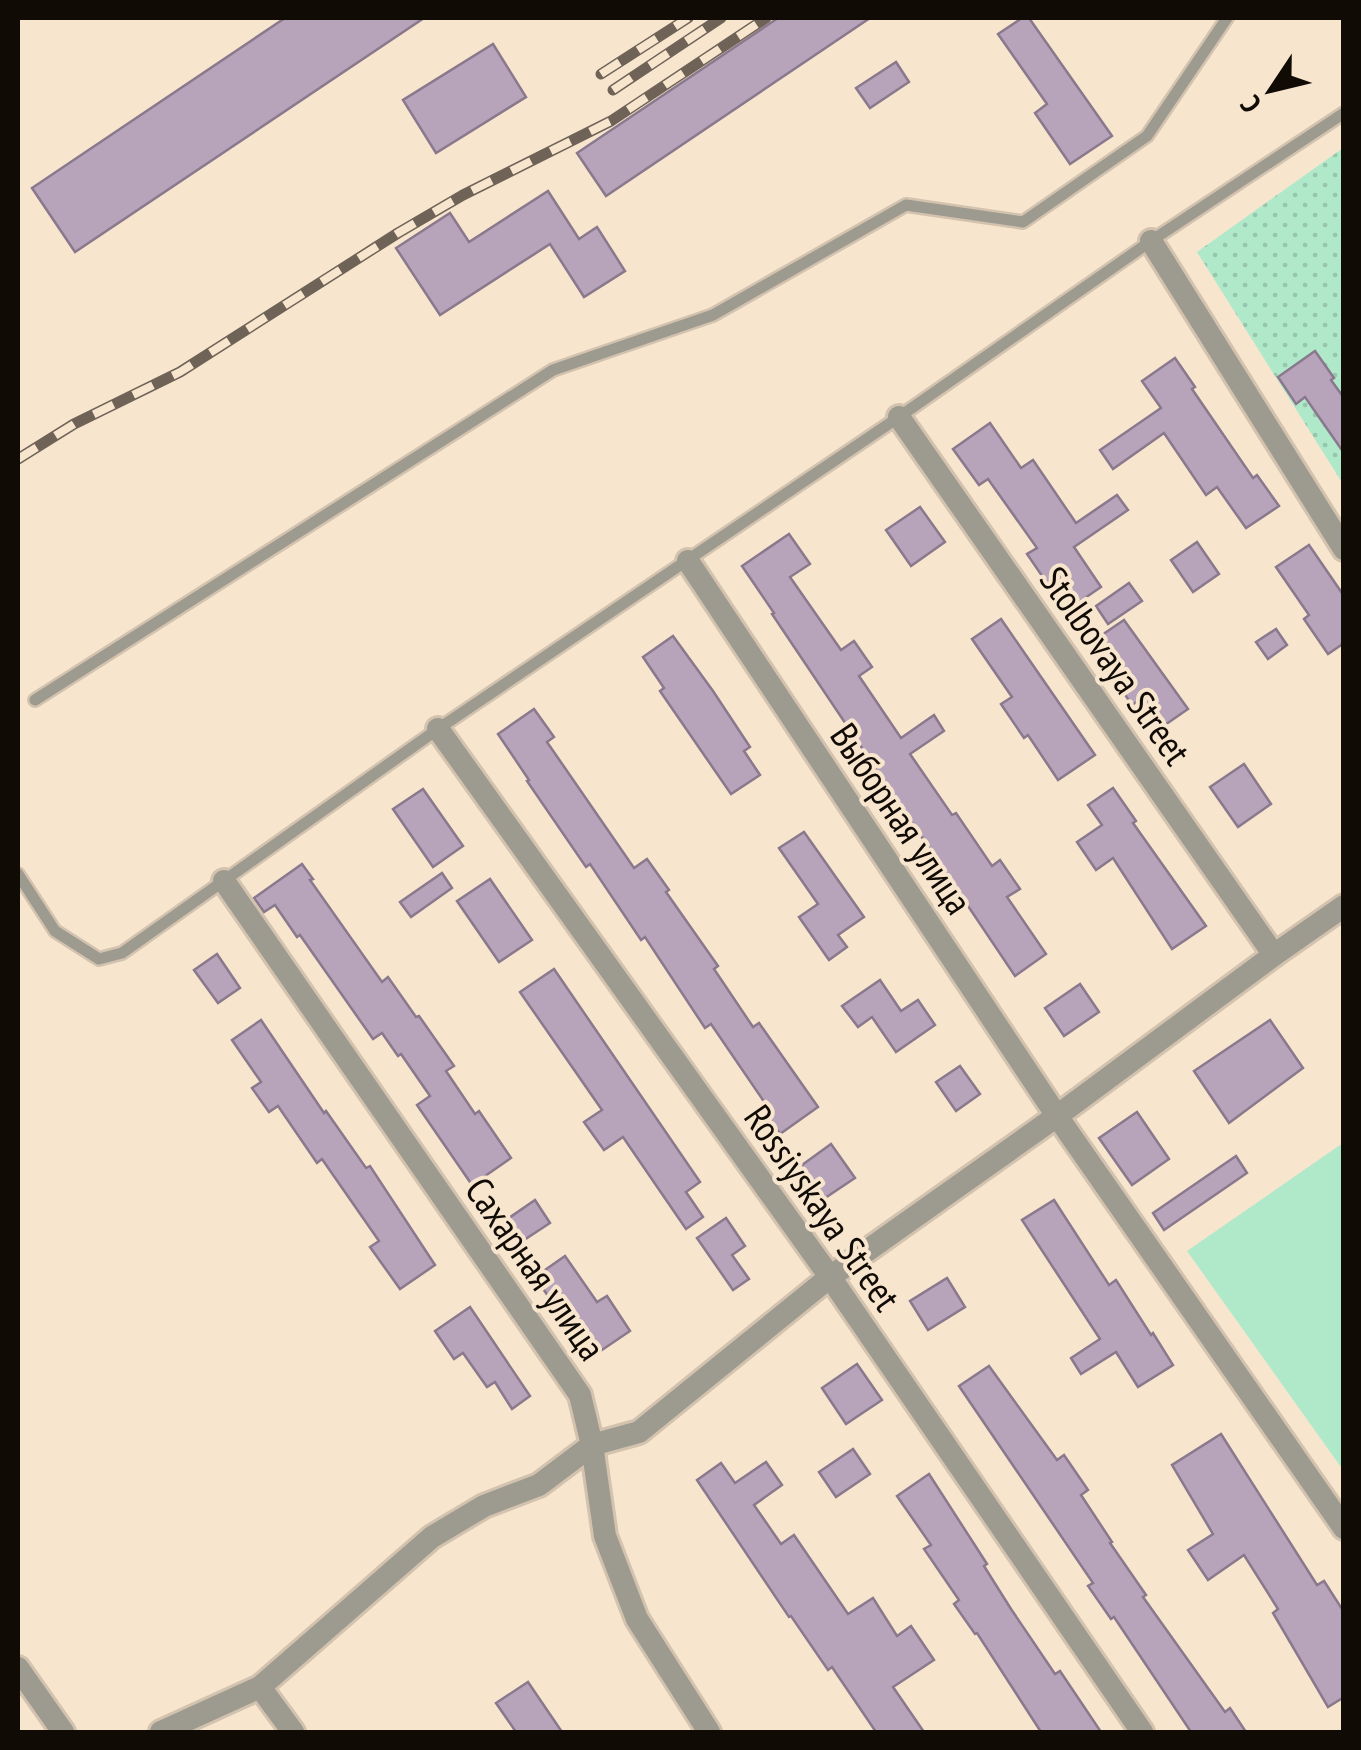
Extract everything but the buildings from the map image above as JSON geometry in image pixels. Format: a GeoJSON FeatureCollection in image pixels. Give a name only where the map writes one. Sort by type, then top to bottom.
{"type":"FeatureCollection","features":[{"type":"Feature","properties":{"kind":"street"},"geometry":{"type":"LineString","coordinates":[[1150,241],[1344,549]]}},
{"type":"Feature","properties":{"kind":"street","name":"Stolbovaya Street"},"geometry":{"type":"LineString","coordinates":[[900,417],[1274,955]]}},
{"type":"Feature","properties":{"kind":"street","name":"Выборная улица"},"geometry":{"type":"LineString","coordinates":[[688,561],[1056,1116],[1344,1528]]}},
{"type":"Feature","properties":{"kind":"street","name":"Rossiyskaya Street"},"geometry":{"type":"LineString","coordinates":[[438,729],[830,1277],[1142,1732]]}},
{"type":"Feature","properties":{"kind":"street","name":"Сахарная улица"},"geometry":{"type":"LineString","coordinates":[[224,881],[580,1395],[592,1444],[604,1536],[637,1618],[709,1732]]}},
{"type":"Feature","properties":{"kind":"street"},"geometry":{"type":"LineString","coordinates":[[161,1732],[260,1686],[432,1537],[484,1506],[540,1485],[592,1444],[639,1432],[830,1277],[1344,906]]}},
{"type":"Feature","properties":{"kind":"street"},"geometry":{"type":"LineString","coordinates":[[18,1668],[63,1732]]}},
{"type":"Feature","properties":{"kind":"street"},"geometry":{"type":"LineString","coordinates":[[260,1686],[292,1732]]}},
{"type":"Feature","properties":{"kind":"lane"},"geometry":{"type":"LineString","coordinates":[[35,700],[553,370],[712,315],[906,205],[1023,222],[1147,136],[1226,18]]}},
{"type":"Feature","properties":{"kind":"lane"},"geometry":{"type":"LineString","coordinates":[[18,874],[56,930],[99,959],[122,953],[438,729],[900,417],[1150,241],[1344,113]]}},
{"type":"Feature","properties":{"kind":"green space"},"geometry":{"type":"Polygon","coordinates":[[[1343,148],[1343,484],[1197,252],[1343,148]]]}},
{"type":"Feature","properties":{"kind":"green space"},"geometry":{"type":"Polygon","coordinates":[[[1343,1143],[1343,1470],[1187,1251],[1343,1143]]]}},
{"type":"Feature","properties":{"kind":"railway"},"geometry":{"type":"LineString","coordinates":[[601,74],[688,18]]}},
{"type":"Feature","properties":{"kind":"railway"},"geometry":{"type":"LineString","coordinates":[[613,90],[721,18]]}},
{"type":"Feature","properties":{"kind":"railway"},"geometry":{"type":"LineString","coordinates":[[18,459],[74,424],[180,372],[463,195],[611,121],[766,18]]}}]}
